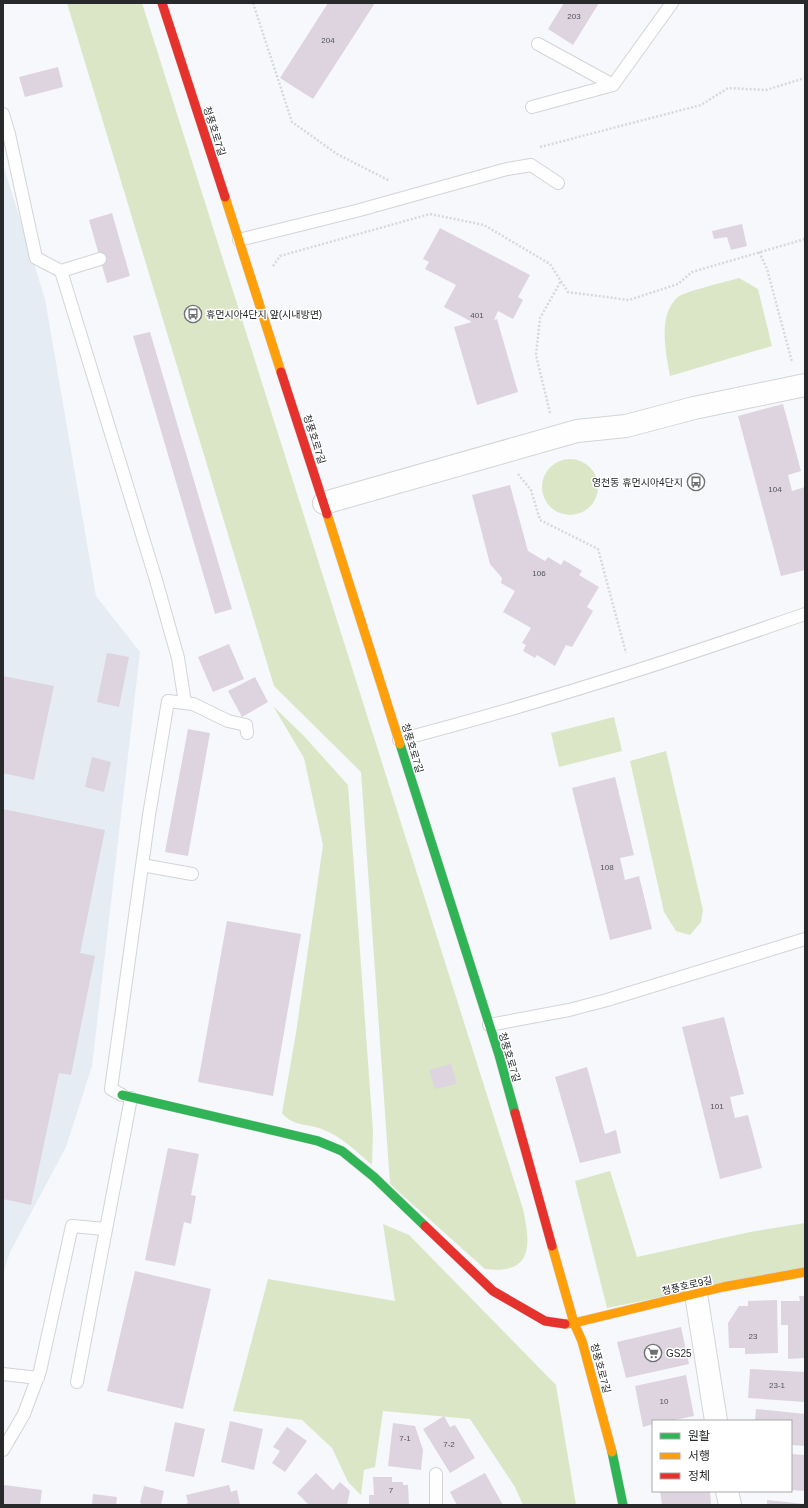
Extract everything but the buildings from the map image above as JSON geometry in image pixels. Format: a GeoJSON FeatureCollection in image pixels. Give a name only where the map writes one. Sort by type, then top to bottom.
{"type":"FeatureCollection","features":[{"type":"Feature","properties":{"kind":"street","name":"청풍호로7길"},"geometry":{"type":"LineString","coordinates":[[162,3],[324,502],[489,1025],[574,1323],[582,1341],[608,1440],[623,1505]]}},
{"type":"Feature","properties":{"kind":"street"},"geometry":{"type":"LineString","coordinates":[[324,502],[556,436],[577,431],[626,426],[694,408],[802,386]]}},
{"type":"Feature","properties":{"kind":"street","name":"청풍호로9길"},"geometry":{"type":"LineString","coordinates":[[126,1096],[318,1141],[342,1151],[374,1177],[493,1291],[545,1321],[558,1324],[574,1323],[696,1294],[773,1277],[805,1272]]}},
{"type":"Feature","properties":{"kind":"street"},"geometry":{"type":"LineString","coordinates":[[696,1294],[716,1420]]}},
{"type":"Feature","properties":{"kind":"street"},"geometry":{"type":"LineString","coordinates":[[727,1492],[730,1505]]}},
{"type":"Feature","properties":{"kind":"lane"},"geometry":{"type":"LineString","coordinates":[[532,107],[613,85],[672,3]]}},
{"type":"Feature","properties":{"kind":"lane"},"geometry":{"type":"LineString","coordinates":[[538,44],[613,85]]}},
{"type":"Feature","properties":{"kind":"lane"},"geometry":{"type":"LineString","coordinates":[[3,114],[9,134],[36,258],[61,271],[100,259]]}},
{"type":"Feature","properties":{"kind":"lane"},"geometry":{"type":"LineString","coordinates":[[239,240],[356,211],[508,168],[531,164],[558,183]]}},
{"type":"Feature","properties":{"kind":"lane"},"geometry":{"type":"LineString","coordinates":[[61,271],[156,580],[178,658],[185,703]]}},
{"type":"Feature","properties":{"kind":"lane"},"geometry":{"type":"LineString","coordinates":[[399,740],[470,722],[632,673],[805,614]]}},
{"type":"Feature","properties":{"kind":"lane"},"geometry":{"type":"LineString","coordinates":[[77,1382],[105,1229],[126,1096],[111,1088],[142,866],[168,700],[193,704],[228,721],[246,725],[247,733]]}},
{"type":"Feature","properties":{"kind":"lane"},"geometry":{"type":"LineString","coordinates":[[142,866],[192,874]]}},
{"type":"Feature","properties":{"kind":"lane"},"geometry":{"type":"LineString","coordinates":[[489,1025],[569,1010],[607,1000],[805,939]]}},
{"type":"Feature","properties":{"kind":"lane"},"geometry":{"type":"LineString","coordinates":[[3,1450],[24,1414],[38,1378],[72,1226],[105,1229]]}},
{"type":"Feature","properties":{"kind":"lane"},"geometry":{"type":"LineString","coordinates":[[3,1374],[38,1378]]}},
{"type":"Feature","properties":{"kind":"lane"},"geometry":{"type":"LineString","coordinates":[[436,1474],[436,1505]]}},
{"type":"Feature","properties":{"kind":"path"},"geometry":{"type":"LineString","coordinates":[[253,3],[292,122],[337,154],[391,181]]}},
{"type":"Feature","properties":{"kind":"path"},"geometry":{"type":"LineString","coordinates":[[536,148],[701,105],[728,88],[766,90],[805,78]]}},
{"type":"Feature","properties":{"kind":"path"},"geometry":{"type":"LineString","coordinates":[[268,271],[280,256],[430,214],[484,225],[550,264],[568,292],[629,300],[678,284],[692,272],[805,239]]}},
{"type":"Feature","properties":{"kind":"path"},"geometry":{"type":"LineString","coordinates":[[759,252],[767,269],[802,386]]}},
{"type":"Feature","properties":{"kind":"path"},"geometry":{"type":"LineString","coordinates":[[556,436],[536,355],[540,318],[561,281]]}},
{"type":"Feature","properties":{"kind":"path"},"geometry":{"type":"LineString","coordinates":[[507,450],[510,465],[531,490],[540,520],[598,549],[632,673]]}},
{"type":"Feature","properties":{"kind":"shaded area"},"geometry":{"type":"Polygon","coordinates":[[[3,165],[45,299],[96,596],[140,652],[92,1066],[66,1147],[10,1252],[3,1274],[3,165]]]}},
{"type":"Feature","properties":{"kind":"green space"},"geometry":{"type":"Polygon","coordinates":[[[67,3],[142,3],[523,1209],[526,1222],[527,1245],[525,1255],[520,1262],[512,1267],[501,1270],[485,1269],[390,1184],[361,772],[274,686],[67,3]]]}},
{"type":"Feature","properties":{"kind":"green space"},"geometry":{"type":"Polygon","coordinates":[[[739,278],[758,289],[772,346],[670,376],[665,346],[665,324],[671,305],[678,297],[682,295],[739,278]]]}},
{"type":"Feature","properties":{"kind":"green space"},"geometry":{"type":"Polygon","coordinates":[[[570,459],[581,461],[590,467],[596,476],[598,487],[596,498],[590,507],[581,513],[570,515],[559,513],[550,507],[544,498],[542,487],[544,476],[550,467],[559,461],[570,459]]]}},
{"type":"Feature","properties":{"kind":"green space"},"geometry":{"type":"Polygon","coordinates":[[[273,706],[303,735],[348,785],[373,1131],[372,1165],[349,1145],[331,1133],[291,1121],[282,1113],[296,1033],[323,845],[304,758],[273,706]]]}},
{"type":"Feature","properties":{"kind":"green space"},"geometry":{"type":"Polygon","coordinates":[[[614,717],[622,751],[559,767],[551,733],[614,717]]]}},
{"type":"Feature","properties":{"kind":"green space"},"geometry":{"type":"Polygon","coordinates":[[[666,751],[703,910],[701,922],[690,935],[676,931],[664,912],[630,761],[666,751]]]}},
{"type":"Feature","properties":{"kind":"green space"},"geometry":{"type":"Polygon","coordinates":[[[610,1171],[637,1257],[750,1232],[805,1223],[805,1268],[607,1308],[575,1181],[610,1171]]]}},
{"type":"Feature","properties":{"kind":"green space"},"geometry":{"type":"Polygon","coordinates":[[[383,1224],[409,1235],[556,1385],[576,1505],[523,1505],[515,1487],[470,1419],[383,1411],[375,1467],[364,1470],[361,1495],[348,1482],[332,1448],[302,1420],[233,1411],[268,1279],[395,1301],[383,1224]]]}},
{"type":"Feature","properties":{"kind":"traffic: fast"},"geometry":{"type":"LineString","coordinates":[[400,744],[499,1055],[515,1113]]}},
{"type":"Feature","properties":{"kind":"traffic: fast"},"geometry":{"type":"LineString","coordinates":[[122,1095],[318,1141],[342,1151],[374,1177],[425,1226]]}},
{"type":"Feature","properties":{"kind":"traffic: fast"},"geometry":{"type":"LineString","coordinates":[[612,1452],[623,1505]]}},
{"type":"Feature","properties":{"kind":"traffic: slow"},"geometry":{"type":"LineString","coordinates":[[225,197],[281,372]]}},
{"type":"Feature","properties":{"kind":"traffic: slow"},"geometry":{"type":"LineString","coordinates":[[327,514],[400,744]]}},
{"type":"Feature","properties":{"kind":"traffic: slow"},"geometry":{"type":"LineString","coordinates":[[552,1246],[574,1323],[582,1341],[612,1452]]}},
{"type":"Feature","properties":{"kind":"traffic: slow"},"geometry":{"type":"LineString","coordinates":[[565,1324],[723,1287],[805,1272]]}},
{"type":"Feature","properties":{"kind":"traffic: jam"},"geometry":{"type":"LineString","coordinates":[[162,3],[225,197]]}},
{"type":"Feature","properties":{"kind":"traffic: jam"},"geometry":{"type":"LineString","coordinates":[[281,372],[327,514]]}},
{"type":"Feature","properties":{"kind":"traffic: jam"},"geometry":{"type":"LineString","coordinates":[[515,1113],[552,1246]]}},
{"type":"Feature","properties":{"kind":"traffic: jam"},"geometry":{"type":"LineString","coordinates":[[425,1226],[493,1291],[545,1321],[565,1324]]}},
{"type":"Feature","properties":{"kind":"place","name":"휴먼시아4단지 앞(시내방면)"},"geometry":{"type":"Point","coordinates":[193,314]}},
{"type":"Feature","properties":{"kind":"place","name":"영천동 휴먼시아4단지"},"geometry":{"type":"Point","coordinates":[696,482]}},
{"type":"Feature","properties":{"kind":"place","name":"GS25"},"geometry":{"type":"Point","coordinates":[653,1353]}}]}
